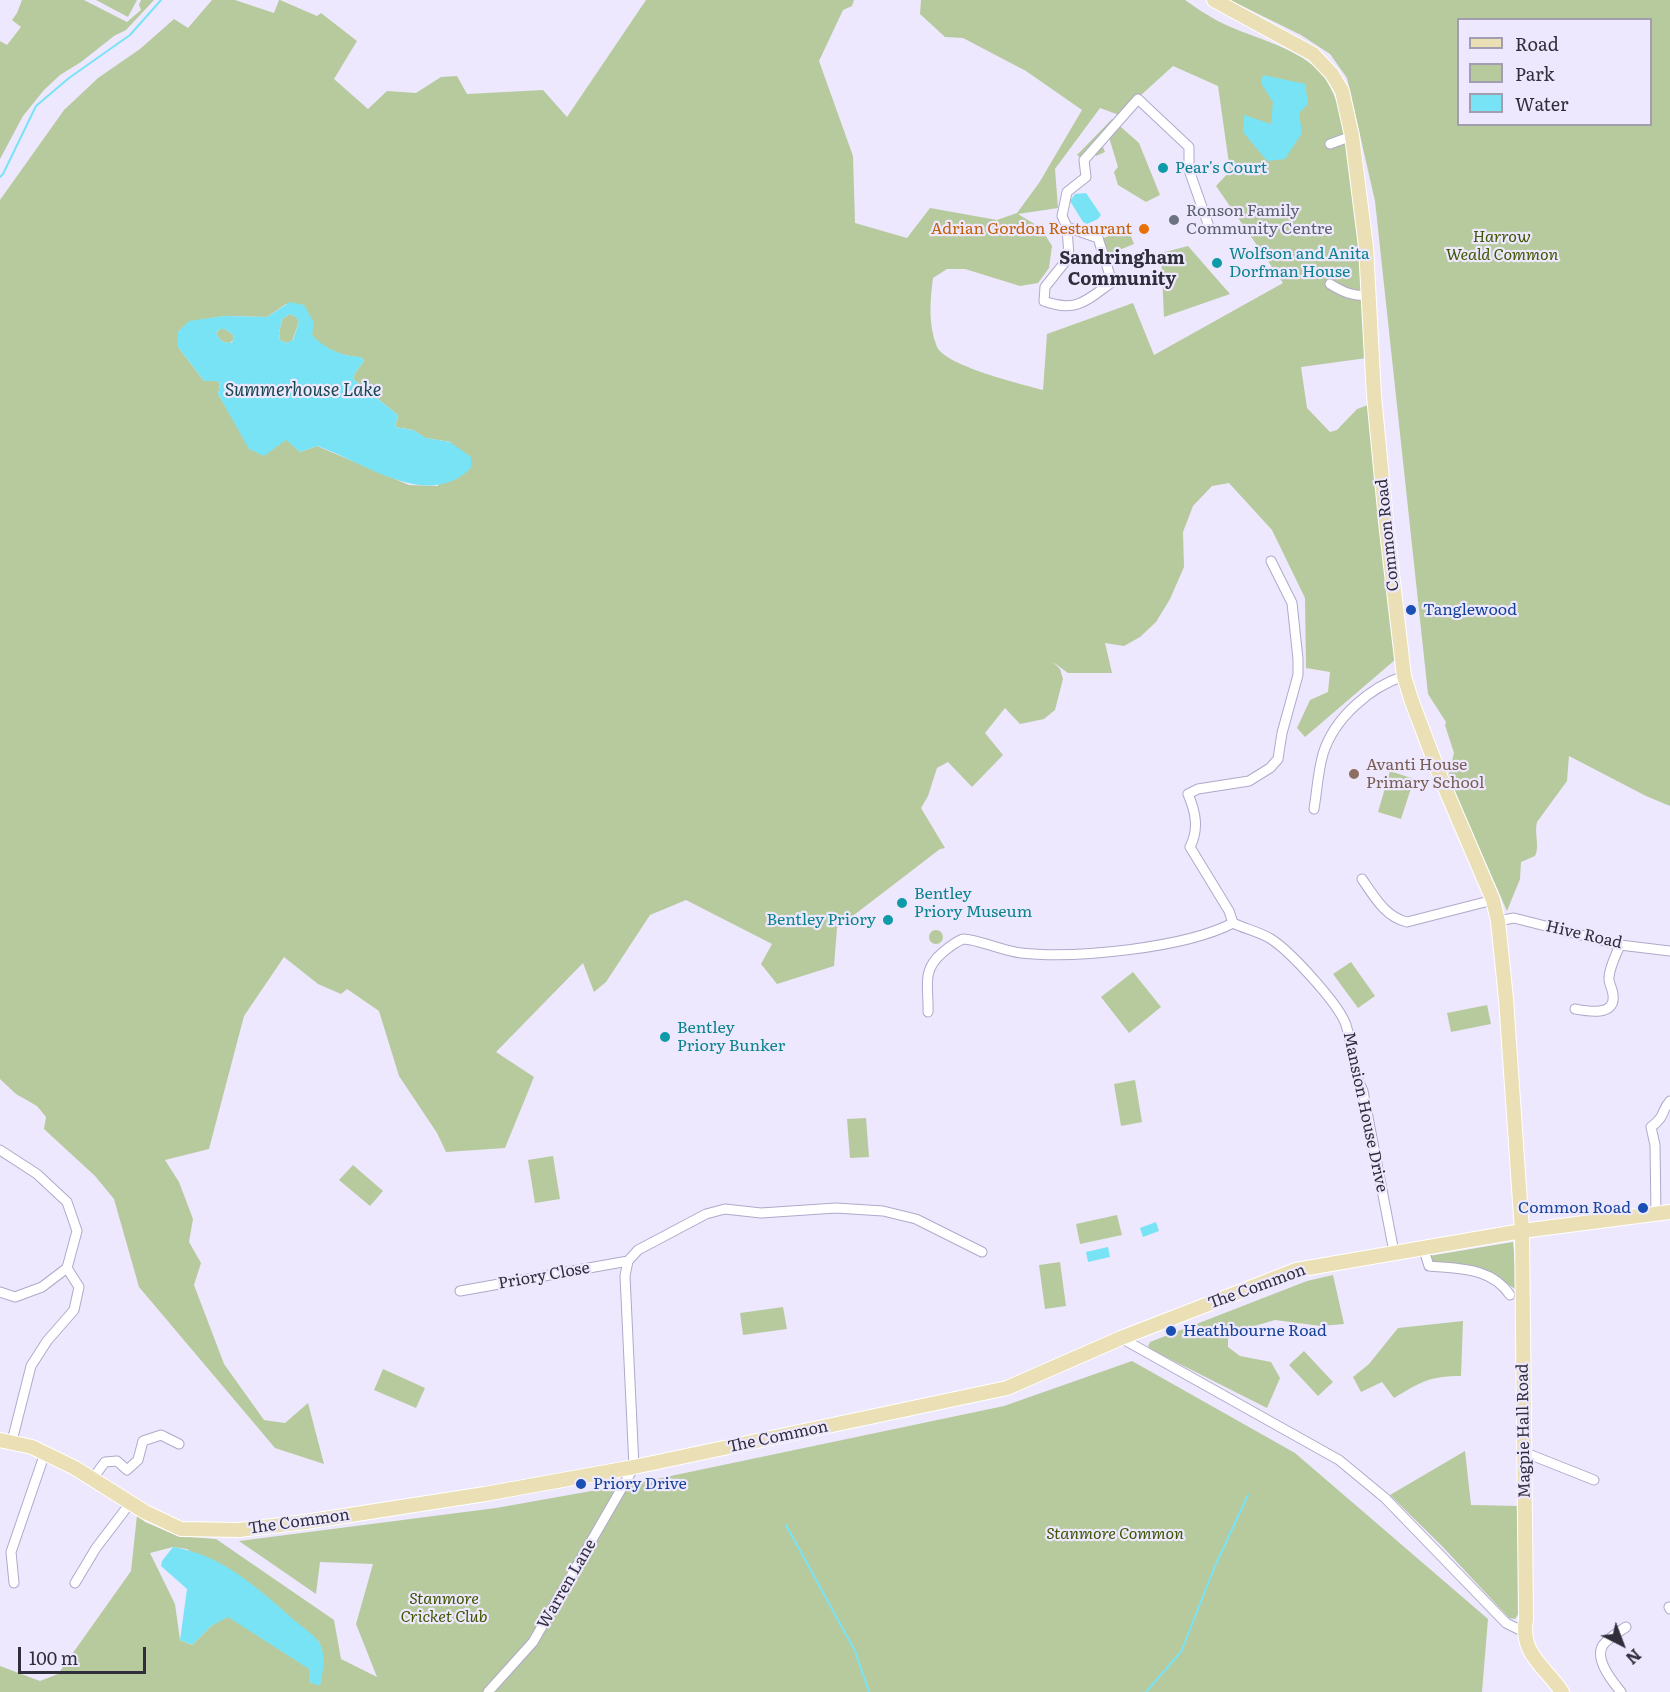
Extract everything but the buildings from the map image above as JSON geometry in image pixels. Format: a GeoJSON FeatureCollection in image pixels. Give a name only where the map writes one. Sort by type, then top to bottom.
{"type":"FeatureCollection","features":[{"type":"Feature","properties":{"kind":"main road","name":"Common Road"},"geometry":{"type":"LineString","coordinates":[[1214,0],[1296,44],[1332,74],[1342,91],[1352,136],[1361,197],[1374,396],[1404,676],[1442,781],[1493,900],[1498,921],[1522,1231]]}},
{"type":"Feature","properties":{"kind":"main road","name":"The Common"},"geometry":{"type":"LineString","coordinates":[[6,1441],[39,1450],[93,1478],[145,1512],[181,1529],[239,1530],[429,1503],[634,1467],[1007,1389],[1121,1338],[1296,1270],[1522,1231],[1663,1213]]}},
{"type":"Feature","properties":{"kind":"main road","name":"Magpie Hall Road"},"geometry":{"type":"LineString","coordinates":[[1522,1231],[1526,1453],[1526,1619],[1524,1632]]}},
{"type":"Feature","properties":{"kind":"main road"},"geometry":{"type":"LineString","coordinates":[[1524,1632],[1532,1654],[1562,1692]]}},
{"type":"Feature","properties":{"kind":"street"},"geometry":{"type":"LineString","coordinates":[[1067,227],[1098,238],[1112,282],[1076,306],[1059,307],[1044,301],[1045,287],[1069,257],[1067,227],[1062,216],[1067,192],[1086,177],[1084,160],[1138,99],[1189,147],[1189,170],[1208,224]]}},
{"type":"Feature","properties":{"kind":"street"},"geometry":{"type":"LineString","coordinates":[[1330,144],[1352,136]]}},
{"type":"Feature","properties":{"kind":"street"},"geometry":{"type":"LineString","coordinates":[[1330,284],[1351,294],[1369,295]]}},
{"type":"Feature","properties":{"kind":"street"},"geometry":{"type":"LineString","coordinates":[[928,1012],[928,970],[936,958],[957,941],[963,939],[1023,953],[1084,954],[1122,950],[1194,937],[1233,923],[1229,911],[1190,848],[1195,838],[1196,825],[1193,806],[1188,794],[1198,789],[1249,781],[1270,768],[1278,759],[1282,733],[1298,675],[1298,659],[1292,603],[1271,561]]}},
{"type":"Feature","properties":{"kind":"street"},"geometry":{"type":"LineString","coordinates":[[1314,809],[1323,752],[1335,729],[1353,706],[1390,681],[1404,676]]}},
{"type":"Feature","properties":{"kind":"street"},"geometry":{"type":"LineString","coordinates":[[1362,879],[1386,911],[1398,920],[1407,922],[1493,900]]}},
{"type":"Feature","properties":{"kind":"street","name":"Hive Road"},"geometry":{"type":"LineString","coordinates":[[1498,921],[1514,918],[1620,945],[1670,951]]}},
{"type":"Feature","properties":{"kind":"street","name":"Mansion House Drive"},"geometry":{"type":"LineString","coordinates":[[1233,923],[1266,936],[1282,947],[1317,984],[1343,1018],[1357,1080],[1363,1091],[1394,1252]]}},
{"type":"Feature","properties":{"kind":"street"},"geometry":{"type":"LineString","coordinates":[[1575,1009],[1599,1011],[1605,1010],[1611,1004],[1613,996],[1608,979],[1620,945]]}},
{"type":"Feature","properties":{"kind":"street"},"geometry":{"type":"LineString","coordinates":[[1663,1213],[1651,1127],[1660,1120],[1670,1101]]}},
{"type":"Feature","properties":{"kind":"street"},"geometry":{"type":"LineString","coordinates":[[0,1150],[38,1174],[67,1202],[77,1231],[67,1268],[42,1287],[15,1297],[0,1292]]}},
{"type":"Feature","properties":{"kind":"street"},"geometry":{"type":"LineString","coordinates":[[634,1467],[626,1276],[628,1261],[638,1251],[706,1214],[725,1209],[761,1213],[836,1208],[883,1211],[916,1219],[982,1252]]}},
{"type":"Feature","properties":{"kind":"street"},"geometry":{"type":"LineString","coordinates":[[1423,1247],[1429,1266],[1477,1271],[1496,1279],[1510,1295]]}},
{"type":"Feature","properties":{"kind":"street","name":"Priory Close"},"geometry":{"type":"LineString","coordinates":[[460,1291],[628,1261]]}},
{"type":"Feature","properties":{"kind":"street"},"geometry":{"type":"LineString","coordinates":[[6,1441],[31,1366],[46,1341],[74,1310],[79,1287],[67,1268]]}},
{"type":"Feature","properties":{"kind":"street"},"geometry":{"type":"LineString","coordinates":[[1121,1338],[1339,1460],[1385,1498],[1506,1623],[1524,1632]]}},
{"type":"Feature","properties":{"kind":"street"},"geometry":{"type":"LineString","coordinates":[[93,1478],[105,1462],[117,1461],[127,1470],[138,1460],[144,1441],[161,1436],[179,1444]]}},
{"type":"Feature","properties":{"kind":"street"},"geometry":{"type":"LineString","coordinates":[[14,1583],[11,1552],[39,1450]]}},
{"type":"Feature","properties":{"kind":"street"},"geometry":{"type":"LineString","coordinates":[[1526,1453],[1594,1480]]}},
{"type":"Feature","properties":{"kind":"street","name":"Warren Lane"},"geometry":{"type":"LineString","coordinates":[[488,1692],[533,1642],[634,1467]]}},
{"type":"Feature","properties":{"kind":"street"},"geometry":{"type":"LineString","coordinates":[[75,1583],[96,1548],[131,1503]]}},
{"type":"Feature","properties":{"kind":"street"},"geometry":{"type":"LineString","coordinates":[[1620,1692],[1602,1663],[1601,1650],[1603,1644],[1626,1627]]}},
{"type":"Feature","properties":{"kind":"green space"},"geometry":{"type":"Polygon","coordinates":[[[22,0],[84,0],[127,22],[141,10],[139,5],[141,0],[154,0],[126,30],[114,36],[60,75],[44,90],[23,116],[0,159],[0,41],[7,45],[21,27],[12,20],[22,0]]]}},
{"type":"Feature","properties":{"kind":"green space"},"geometry":{"type":"Polygon","coordinates":[[[96,0],[137,0],[128,17],[96,0]]]}},
{"type":"Feature","properties":{"kind":"green space"},"geometry":{"type":"Polygon","coordinates":[[[212,0],[235,0],[274,13],[280,0],[317,16],[321,13],[357,41],[334,79],[368,109],[387,91],[416,93],[441,77],[457,76],[467,94],[543,90],[567,117],[646,0],[854,0],[852,6],[843,10],[819,61],[853,156],[855,223],[907,238],[930,208],[997,220],[1017,213],[1039,183],[1082,110],[1026,71],[963,38],[945,37],[920,14],[921,0],[1185,0],[1216,20],[1279,46],[1314,66],[1330,87],[1342,119],[1351,159],[1357,203],[1367,358],[1301,367],[1307,408],[1330,432],[1337,430],[1357,409],[1371,404],[1378,500],[1396,659],[1305,737],[1297,728],[1310,700],[1328,692],[1330,672],[1306,668],[1305,598],[1272,530],[1229,483],[1212,486],[1193,506],[1183,532],[1184,567],[1170,599],[1156,622],[1140,637],[1124,646],[1105,643],[1112,673],[1068,673],[1053,662],[1060,669],[1063,679],[1055,710],[1044,719],[1020,724],[1005,708],[985,733],[1003,755],[972,787],[948,762],[937,768],[928,796],[921,808],[945,848],[940,849],[837,928],[834,966],[777,984],[761,964],[772,944],[686,900],[650,915],[606,982],[594,992],[583,963],[496,1052],[534,1077],[505,1148],[446,1152],[437,1133],[399,1076],[379,1011],[347,989],[341,994],[318,984],[284,957],[244,1016],[209,1149],[165,1160],[179,1182],[193,1219],[189,1242],[201,1263],[194,1285],[224,1364],[264,1420],[285,1423],[308,1403],[324,1464],[275,1448],[139,1287],[114,1199],[95,1176],[44,1129],[46,1117],[37,1106],[16,1094],[0,1079],[0,200],[64,110],[98,78],[140,49],[174,19],[188,28],[212,0]],[[1173,66],[1119,115],[1100,108],[1055,169],[1058,208],[1018,214],[1041,228],[1052,246],[1049,268],[1038,283],[1020,286],[965,269],[947,269],[933,278],[931,321],[937,347],[943,354],[954,361],[985,373],[1043,390],[1047,334],[1133,303],[1154,355],[1283,283],[1216,186],[1230,171],[1218,86],[1173,66]],[[286,304],[267,317],[224,316],[189,322],[178,332],[178,347],[204,381],[217,381],[220,384],[218,394],[232,417],[287,440],[300,452],[317,446],[409,485],[438,486],[451,442],[425,438],[413,430],[395,427],[398,415],[353,379],[364,361],[361,357],[340,354],[320,344],[311,333],[304,305],[286,304]]]}},
{"type":"Feature","properties":{"kind":"green space","name":"Harrow Weald Common"},"geometry":{"type":"Polygon","coordinates":[[[1230,0],[1670,0],[1670,806],[1569,756],[1567,781],[1537,822],[1535,856],[1521,862],[1520,879],[1507,911],[1448,777],[1454,753],[1446,722],[1428,694],[1375,201],[1347,78],[1330,54],[1301,35],[1230,0]]]}},
{"type":"Feature","properties":{"kind":"green space"},"geometry":{"type":"Polygon","coordinates":[[[1112,119],[1139,143],[1160,195],[1146,202],[1118,185],[1114,172],[1118,167],[1108,134],[1094,150],[1103,147],[1105,152],[1096,156],[1093,151],[1084,160],[1077,155],[1112,119]]]}},
{"type":"Feature","properties":{"kind":"green space"},"geometry":{"type":"Polygon","coordinates":[[[1128,229],[1134,244],[1107,255],[1101,239],[1128,229]]]}},
{"type":"Feature","properties":{"kind":"green space"},"geometry":{"type":"Polygon","coordinates":[[[1188,246],[1230,294],[1164,317],[1161,253],[1188,246]]]}},
{"type":"Feature","properties":{"kind":"green space"},"geometry":{"type":"Polygon","coordinates":[[[290,314],[297,317],[299,322],[292,341],[286,343],[280,340],[279,333],[282,319],[290,314]]]}},
{"type":"Feature","properties":{"kind":"green space"},"geometry":{"type":"Polygon","coordinates":[[[220,329],[225,329],[233,335],[234,339],[230,343],[218,338],[216,333],[220,329]]]}},
{"type":"Feature","properties":{"kind":"green space"},"geometry":{"type":"Polygon","coordinates":[[[1390,771],[1414,779],[1401,819],[1378,812],[1390,771]]]}},
{"type":"Feature","properties":{"kind":"green space"},"geometry":{"type":"Polygon","coordinates":[[[936,930],[941,932],[943,937],[941,942],[936,944],[931,942],[929,937],[931,932],[936,930]]]}},
{"type":"Feature","properties":{"kind":"green space"},"geometry":{"type":"Polygon","coordinates":[[[1351,962],[1375,996],[1358,1008],[1333,974],[1351,962]]]}},
{"type":"Feature","properties":{"kind":"green space"},"geometry":{"type":"Polygon","coordinates":[[[1133,972],[1161,1007],[1129,1033],[1101,997],[1133,972]]]}},
{"type":"Feature","properties":{"kind":"green space"},"geometry":{"type":"Polygon","coordinates":[[[1487,1005],[1491,1024],[1451,1032],[1447,1013],[1487,1005]]]}},
{"type":"Feature","properties":{"kind":"green space"},"geometry":{"type":"Polygon","coordinates":[[[1135,1080],[1142,1122],[1121,1126],[1114,1084],[1135,1080]]]}},
{"type":"Feature","properties":{"kind":"green space"},"geometry":{"type":"Polygon","coordinates":[[[866,1118],[869,1157],[850,1158],[847,1119],[866,1118]]]}},
{"type":"Feature","properties":{"kind":"green space"},"geometry":{"type":"Polygon","coordinates":[[[553,1156],[560,1199],[535,1203],[528,1160],[553,1156]]]}},
{"type":"Feature","properties":{"kind":"green space"},"geometry":{"type":"Polygon","coordinates":[[[353,1165],[383,1191],[370,1206],[339,1180],[353,1165]]]}},
{"type":"Feature","properties":{"kind":"green space"},"geometry":{"type":"Polygon","coordinates":[[[1117,1215],[1122,1235],[1080,1244],[1076,1224],[1117,1215]]]}},
{"type":"Feature","properties":{"kind":"green space"},"geometry":{"type":"Polygon","coordinates":[[[1513,1242],[1517,1286],[1515,1289],[1486,1270],[1432,1263],[1429,1256],[1513,1242]]]}},
{"type":"Feature","properties":{"kind":"green space"},"geometry":{"type":"Polygon","coordinates":[[[1060,1262],[1066,1306],[1045,1309],[1039,1265],[1060,1262]]]}},
{"type":"Feature","properties":{"kind":"green space"},"geometry":{"type":"Polygon","coordinates":[[[1333,1275],[1344,1324],[1321,1326],[1275,1320],[1241,1330],[1228,1339],[1228,1347],[1240,1356],[1271,1362],[1280,1378],[1267,1408],[1148,1346],[1150,1342],[1307,1281],[1333,1275]]]}},
{"type":"Feature","properties":{"kind":"green space"},"geometry":{"type":"Polygon","coordinates":[[[783,1307],[787,1329],[743,1335],[740,1313],[783,1307]]]}},
{"type":"Feature","properties":{"kind":"green space"},"geometry":{"type":"Polygon","coordinates":[[[1463,1321],[1461,1376],[1441,1377],[1426,1381],[1394,1398],[1382,1382],[1361,1392],[1353,1377],[1369,1364],[1398,1328],[1463,1321]]]}},
{"type":"Feature","properties":{"kind":"green space"},"geometry":{"type":"Polygon","coordinates":[[[1304,1351],[1333,1382],[1318,1396],[1289,1365],[1304,1351]]]}},
{"type":"Feature","properties":{"kind":"green space","name":"Stanmore Common"},"geometry":{"type":"Polygon","coordinates":[[[1132,1361],[1295,1453],[1488,1619],[1482,1692],[0,1692],[0,1666],[40,1681],[58,1674],[131,1571],[137,1515],[145,1522],[178,1536],[216,1539],[334,1620],[341,1659],[377,1677],[356,1624],[373,1564],[320,1562],[316,1594],[239,1541],[496,1508],[642,1482],[1004,1406],[1132,1361]],[[173,1547],[150,1553],[175,1604],[180,1640],[192,1645],[211,1626],[228,1616],[310,1669],[309,1682],[320,1685],[323,1656],[319,1642],[187,1549],[173,1547]]]}},
{"type":"Feature","properties":{"kind":"green space"},"geometry":{"type":"Polygon","coordinates":[[[383,1369],[425,1388],[416,1408],[374,1390],[383,1369]]]}},
{"type":"Feature","properties":{"kind":"green space"},"geometry":{"type":"Polygon","coordinates":[[[1465,1451],[1471,1505],[1518,1506],[1519,1613],[1515,1619],[1509,1618],[1442,1546],[1390,1495],[1465,1451]]]}},
{"type":"Feature","properties":{"kind":"water"},"geometry":{"type":"Polygon","coordinates":[[[1263,75],[1305,84],[1308,104],[1299,113],[1302,133],[1285,159],[1267,161],[1243,132],[1244,115],[1271,124],[1273,102],[1261,83],[1263,75]]]}},
{"type":"Feature","properties":{"kind":"water"},"geometry":{"type":"Polygon","coordinates":[[[1086,193],[1101,215],[1087,224],[1083,222],[1070,201],[1075,194],[1086,193]]]}},
{"type":"Feature","properties":{"kind":"water","name":"Summerhouse Lake"},"geometry":{"type":"Polygon","coordinates":[[[290,302],[304,305],[314,323],[312,335],[317,340],[334,351],[361,357],[364,361],[353,379],[398,415],[395,427],[413,430],[426,438],[450,442],[471,457],[471,468],[454,480],[435,485],[415,484],[374,471],[317,446],[300,452],[286,440],[264,456],[249,449],[218,394],[220,384],[217,381],[204,381],[178,347],[178,332],[189,321],[224,316],[267,317],[290,302]],[[290,314],[282,319],[279,333],[280,340],[286,343],[293,340],[299,322],[290,314]],[[220,329],[216,333],[218,338],[231,343],[234,339],[233,335],[225,329],[220,329]]]}},
{"type":"Feature","properties":{"kind":"water"},"geometry":{"type":"Polygon","coordinates":[[[1156,1222],[1159,1231],[1143,1237],[1140,1228],[1156,1222]]]}},
{"type":"Feature","properties":{"kind":"water"},"geometry":{"type":"Polygon","coordinates":[[[1108,1247],[1110,1257],[1088,1262],[1086,1252],[1108,1247]]]}},
{"type":"Feature","properties":{"kind":"water"},"geometry":{"type":"Polygon","coordinates":[[[173,1547],[207,1557],[238,1574],[313,1635],[323,1651],[320,1686],[309,1682],[309,1669],[228,1617],[211,1626],[192,1645],[180,1640],[187,1589],[161,1566],[162,1561],[173,1547]]]}},
{"type":"Feature","properties":{"kind":"waterway"},"geometry":{"type":"LineString","coordinates":[[0,177],[36,106],[69,78],[130,35],[161,0]]}},
{"type":"Feature","properties":{"kind":"waterway"},"geometry":{"type":"LineString","coordinates":[[1146,1692],[1181,1652],[1215,1566],[1248,1495]]}},
{"type":"Feature","properties":{"kind":"waterway"},"geometry":{"type":"LineString","coordinates":[[786,1525],[855,1651],[869,1692]]}},
{"type":"Feature","properties":{"kind":"place","name":"Pear's Court"},"geometry":{"type":"Point","coordinates":[1163,168]}},
{"type":"Feature","properties":{"kind":"place","name":"Ronson Family Community Centre"},"geometry":{"type":"Point","coordinates":[1174,220]}},
{"type":"Feature","properties":{"kind":"place","name":"Adrian Gordon Restaurant"},"geometry":{"type":"Point","coordinates":[1144,229]}},
{"type":"Feature","properties":{"kind":"place","name":"Wolfson and Anita Dorfman House"},"geometry":{"type":"Point","coordinates":[1217,263]}},
{"type":"Feature","properties":{"kind":"place","name":"Tanglewood"},"geometry":{"type":"Point","coordinates":[1411,610]}},
{"type":"Feature","properties":{"kind":"place","name":"Avanti House Primary School"},"geometry":{"type":"Point","coordinates":[1354,774]}},
{"type":"Feature","properties":{"kind":"place","name":"Bentley Priory Museum"},"geometry":{"type":"Point","coordinates":[902,903]}},
{"type":"Feature","properties":{"kind":"place","name":"Bentley Priory"},"geometry":{"type":"Point","coordinates":[888,920]}},
{"type":"Feature","properties":{"kind":"place","name":"Bentley Priory Bunker"},"geometry":{"type":"Point","coordinates":[665,1037]}},
{"type":"Feature","properties":{"kind":"place","name":"Common Road"},"geometry":{"type":"Point","coordinates":[1643,1208]}},
{"type":"Feature","properties":{"kind":"place","name":"Heathbourne Road"},"geometry":{"type":"Point","coordinates":[1171,1331]}},
{"type":"Feature","properties":{"kind":"place","name":"Priory Drive"},"geometry":{"type":"Point","coordinates":[581,1484]}},
{"type":"Feature","properties":{"kind":"district","name":"Sandringham Community"},"geometry":{"type":"Point","coordinates":[1122,269]}},
{"type":"Feature","properties":{"kind":"park label","name":"Stanmore Cricket Club"},"geometry":{"type":"Point","coordinates":[444,1608]}}]}
